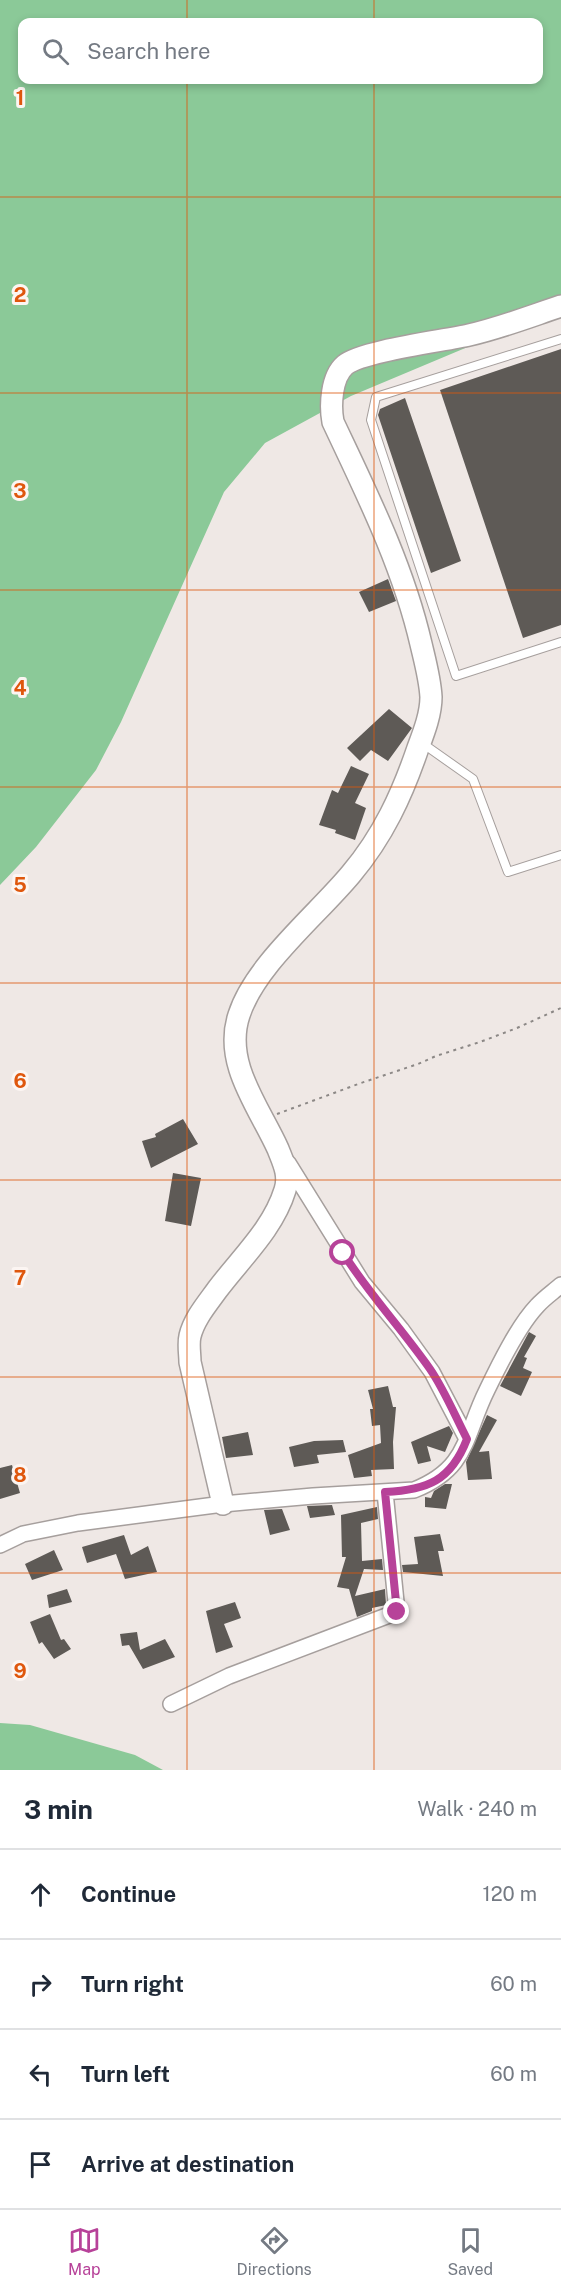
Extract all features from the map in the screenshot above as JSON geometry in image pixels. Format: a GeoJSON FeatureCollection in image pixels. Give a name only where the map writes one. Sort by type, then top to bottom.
{"type":"FeatureCollection","features":[{"type":"Feature","properties":{"kind":"street"},"geometry":{"type":"LineString","coordinates":[[467,1439],[432,1372],[401,1329],[362,1282],[275,1143],[242,1076],[234,1038],[243,1006],[256,980],[352,873],[399,802],[430,710],[431,695],[417,628],[404,585],[383,530],[333,422],[331,411],[333,389],[341,368],[358,358],[471,334],[561,306]]}},
{"type":"Feature","properties":{"kind":"street"},"geometry":{"type":"LineString","coordinates":[[223,1504],[190,1362],[189,1342],[194,1324],[200,1314],[264,1231],[281,1203],[287,1185],[287,1176],[275,1143]]}},
{"type":"Feature","properties":{"kind":"street"},"geometry":{"type":"LineString","coordinates":[[0,1545],[14,1537],[48,1528],[223,1504],[414,1490],[443,1475],[458,1459],[486,1392],[525,1322],[537,1306],[561,1285]]}},
{"type":"Feature","properties":{"kind":"street"},"geometry":{"type":"LineString","coordinates":[[171,1704],[229,1676],[397,1612],[385,1492]]}},
{"type":"Feature","properties":{"kind":"lane"},"geometry":{"type":"LineString","coordinates":[[561,339],[376,397],[371,420],[456,676],[561,642]]}},
{"type":"Feature","properties":{"kind":"lane"},"geometry":{"type":"LineString","coordinates":[[420,742],[472,779],[508,872],[561,855]]}},
{"type":"Feature","properties":{"kind":"path"},"geometry":{"type":"LineString","coordinates":[[263,1119],[517,1028],[561,1008]]}},
{"type":"Feature","properties":{"kind":"green space"},"geometry":{"type":"Polygon","coordinates":[[[0,0],[561,0],[561,308],[351,396],[265,443],[224,492],[121,722],[96,770],[36,847],[0,885],[0,0]]]}},
{"type":"Feature","properties":{"kind":"green space"},"geometry":{"type":"Polygon","coordinates":[[[0,1723],[30,1725],[135,1755],[163,1770],[0,1770],[0,1723]]]}},
{"type":"Feature","properties":{"kind":"building"},"geometry":{"type":"Polygon","coordinates":[[[561,349],[561,625],[523,638],[440,390],[561,349]]]}},
{"type":"Feature","properties":{"kind":"building"},"geometry":{"type":"Polygon","coordinates":[[[405,398],[461,561],[431,573],[378,415],[380,409],[405,398]]]}},
{"type":"Feature","properties":{"kind":"building"},"geometry":{"type":"Polygon","coordinates":[[[388,579],[396,601],[369,612],[359,592],[388,579]]]}},
{"type":"Feature","properties":{"kind":"building"},"geometry":{"type":"Polygon","coordinates":[[[389,709],[412,728],[388,761],[371,750],[360,761],[347,748],[389,709]]]}},
{"type":"Feature","properties":{"kind":"building"},"geometry":{"type":"Polygon","coordinates":[[[351,766],[369,774],[355,803],[366,808],[355,840],[335,833],[336,830],[319,825],[332,790],[338,793],[351,766]]]}},
{"type":"Feature","properties":{"kind":"building"},"geometry":{"type":"Polygon","coordinates":[[[183,1119],[198,1144],[151,1168],[142,1141],[156,1137],[155,1134],[183,1119]]]}},
{"type":"Feature","properties":{"kind":"building"},"geometry":{"type":"Polygon","coordinates":[[[173,1173],[201,1178],[191,1226],[165,1221],[173,1173]]]}},
{"type":"Feature","properties":{"kind":"building"},"geometry":{"type":"Polygon","coordinates":[[[529,1332],[536,1336],[524,1357],[527,1358],[523,1368],[532,1372],[521,1396],[500,1386],[529,1332]]]}},
{"type":"Feature","properties":{"kind":"building"},"geometry":{"type":"Polygon","coordinates":[[[388,1386],[393,1407],[396,1407],[393,1442],[394,1469],[371,1470],[372,1476],[354,1478],[348,1455],[381,1443],[380,1425],[372,1426],[370,1409],[373,1409],[368,1390],[388,1386]]]}},
{"type":"Feature","properties":{"kind":"building"},"geometry":{"type":"Polygon","coordinates":[[[487,1415],[497,1420],[479,1452],[489,1451],[492,1479],[468,1480],[466,1462],[487,1415]]]}},
{"type":"Feature","properties":{"kind":"building"},"geometry":{"type":"Polygon","coordinates":[[[449,1426],[453,1433],[445,1452],[427,1446],[431,1461],[418,1464],[411,1442],[449,1426]]]}},
{"type":"Feature","properties":{"kind":"building"},"geometry":{"type":"Polygon","coordinates":[[[248,1432],[253,1455],[226,1458],[222,1437],[248,1432]]]}},
{"type":"Feature","properties":{"kind":"building"},"geometry":{"type":"Polygon","coordinates":[[[343,1440],[346,1452],[317,1455],[319,1463],[294,1467],[289,1447],[314,1441],[343,1440]]]}},
{"type":"Feature","properties":{"kind":"building"},"geometry":{"type":"Polygon","coordinates":[[[12,1465],[20,1493],[0,1499],[0,1468],[12,1465]]]}},
{"type":"Feature","properties":{"kind":"building"},"geometry":{"type":"Polygon","coordinates":[[[445,1484],[452,1484],[446,1509],[425,1507],[425,1497],[431,1498],[434,1491],[445,1484]]]}},
{"type":"Feature","properties":{"kind":"building"},"geometry":{"type":"Polygon","coordinates":[[[332,1505],[335,1515],[310,1518],[307,1506],[332,1505]]]}},
{"type":"Feature","properties":{"kind":"building"},"geometry":{"type":"Polygon","coordinates":[[[377,1507],[378,1519],[361,1523],[362,1561],[382,1559],[383,1570],[364,1569],[355,1596],[385,1589],[386,1605],[372,1608],[372,1611],[357,1617],[349,1589],[337,1587],[346,1557],[342,1557],[341,1515],[377,1507]]]}},
{"type":"Feature","properties":{"kind":"building"},"geometry":{"type":"Polygon","coordinates":[[[282,1509],[290,1530],[270,1535],[264,1510],[282,1509]]]}},
{"type":"Feature","properties":{"kind":"building"},"geometry":{"type":"Polygon","coordinates":[[[440,1534],[444,1551],[438,1551],[443,1576],[403,1572],[402,1565],[418,1564],[414,1537],[440,1534]]]}},
{"type":"Feature","properties":{"kind":"building"},"geometry":{"type":"Polygon","coordinates":[[[124,1535],[131,1555],[148,1546],[157,1572],[125,1579],[116,1554],[87,1563],[82,1547],[124,1535]]]}},
{"type":"Feature","properties":{"kind":"building"},"geometry":{"type":"Polygon","coordinates":[[[54,1550],[63,1570],[32,1580],[25,1564],[54,1550]]]}},
{"type":"Feature","properties":{"kind":"building"},"geometry":{"type":"Polygon","coordinates":[[[67,1589],[72,1602],[49,1608],[47,1595],[67,1589]]]}},
{"type":"Feature","properties":{"kind":"building"},"geometry":{"type":"Polygon","coordinates":[[[235,1602],[241,1618],[224,1624],[233,1647],[216,1653],[206,1611],[235,1602]]]}},
{"type":"Feature","properties":{"kind":"building"},"geometry":{"type":"Polygon","coordinates":[[[50,1614],[61,1640],[64,1639],[71,1649],[54,1659],[42,1642],[39,1644],[30,1622],[50,1614]]]}},
{"type":"Feature","properties":{"kind":"building"},"geometry":{"type":"Polygon","coordinates":[[[137,1632],[140,1650],[165,1639],[175,1657],[143,1669],[129,1645],[122,1646],[120,1634],[137,1632]]]}},
{"type":"Feature","properties":{"kind":"route"},"geometry":{"type":"LineString","coordinates":[[343,1253],[362,1282],[401,1329],[432,1372],[467,1439],[458,1459],[443,1475],[414,1490],[385,1492],[397,1612]]}}]}
